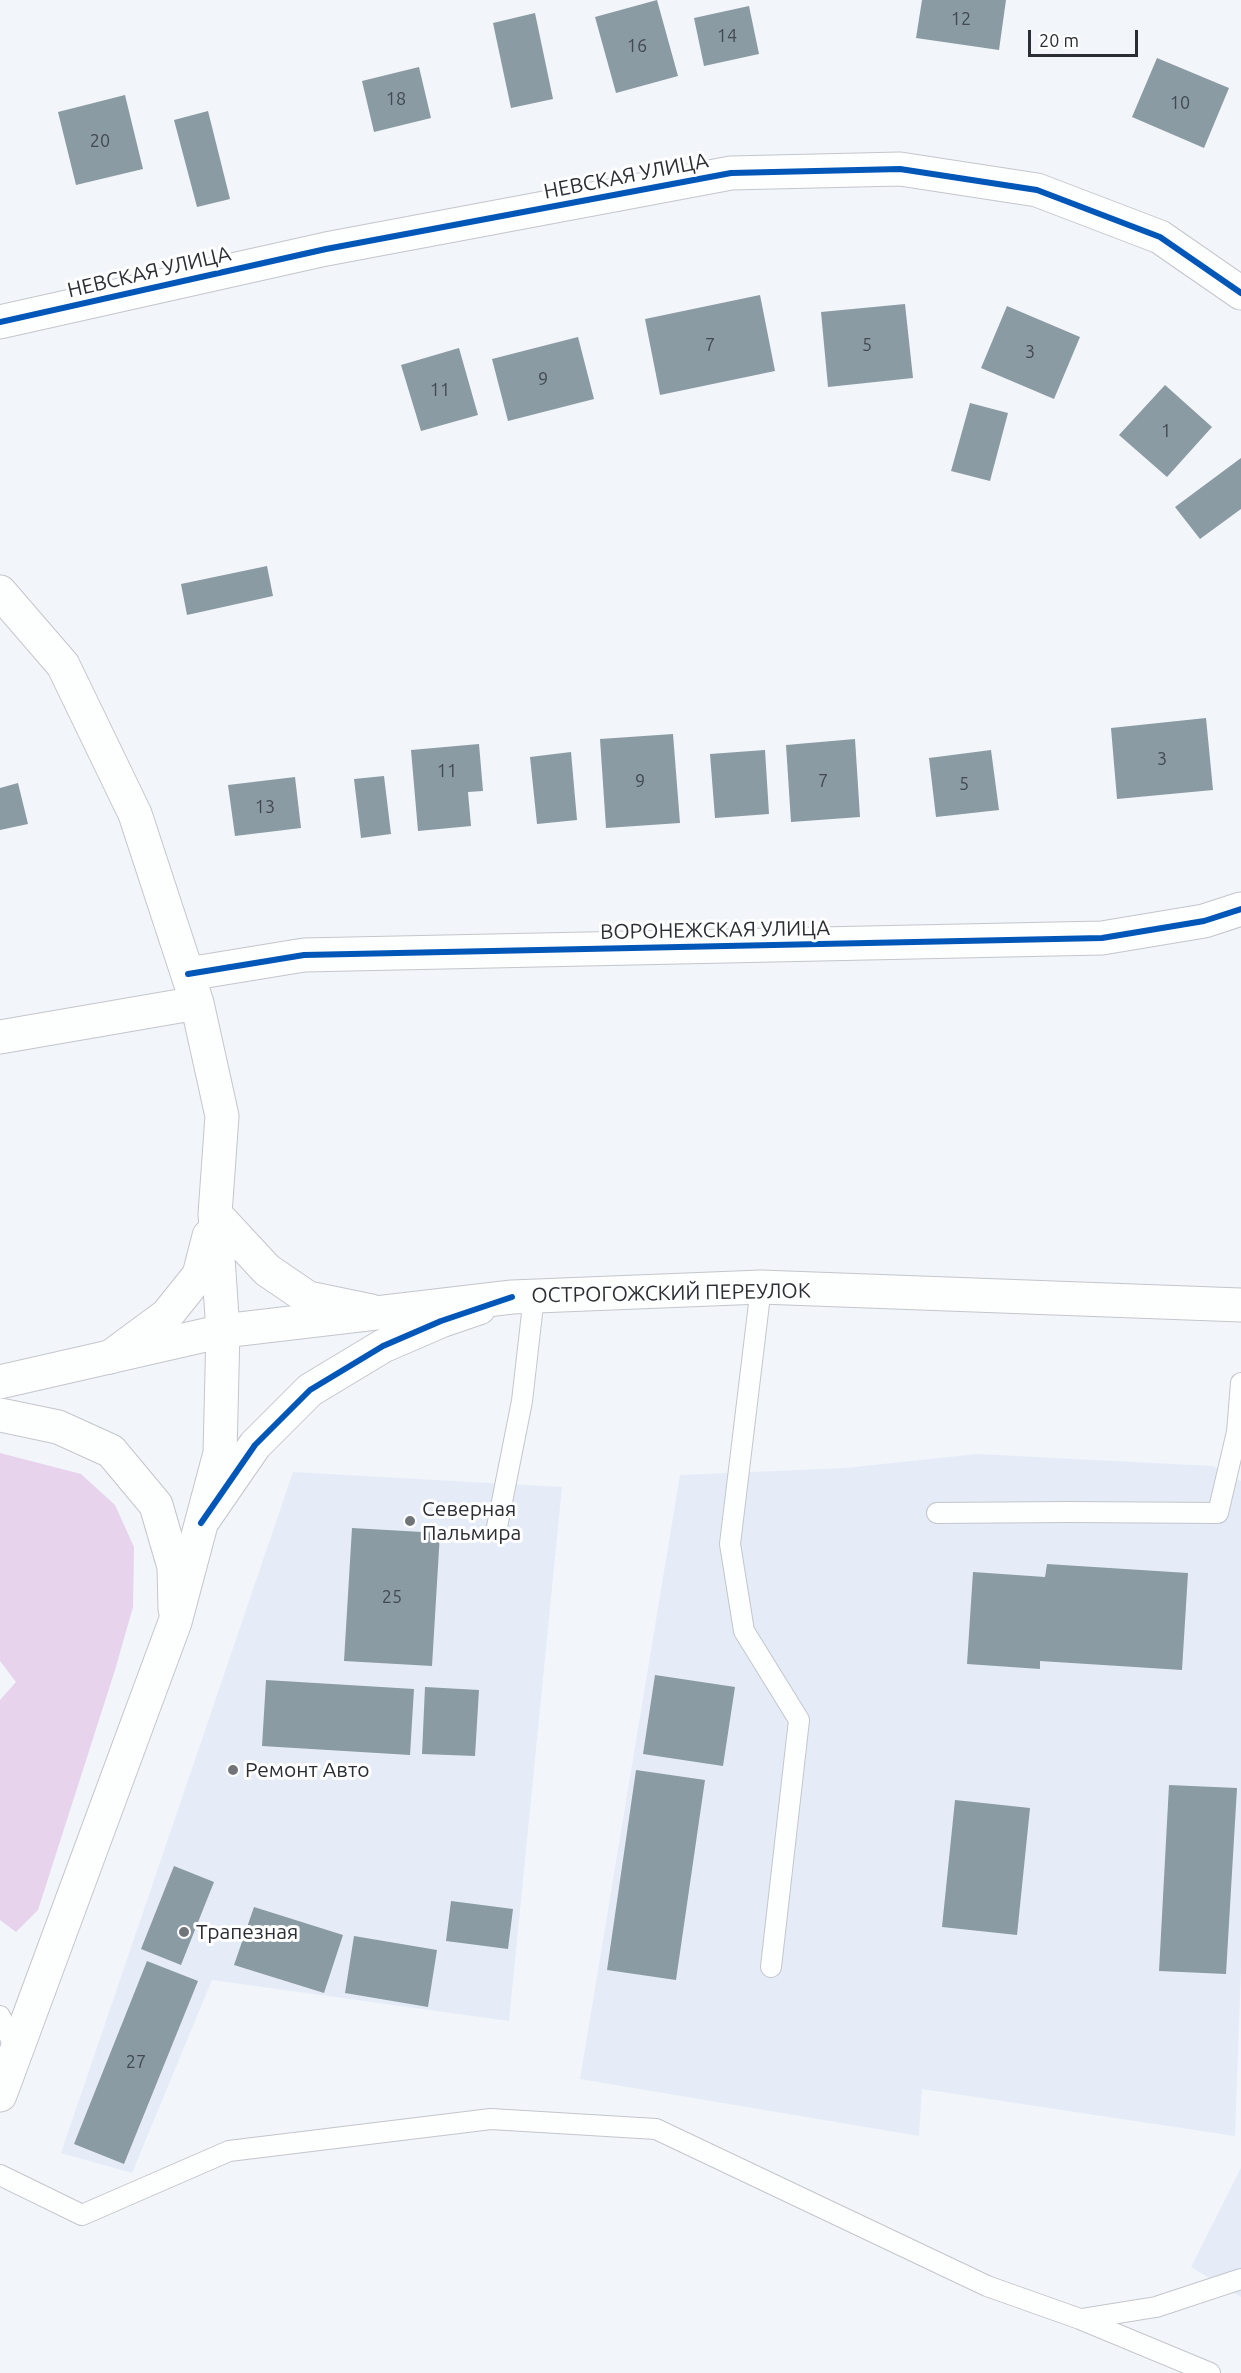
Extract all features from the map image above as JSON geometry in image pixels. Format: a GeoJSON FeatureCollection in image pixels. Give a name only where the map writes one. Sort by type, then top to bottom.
{"type":"FeatureCollection","features":[{"type":"Feature","properties":{"kind":"street","name":"НЕВСКАЯ УЛИЦА"},"geometry":{"type":"LineString","coordinates":[[0,322],[326,249],[731,173],[900,169],[1037,190],[1160,237],[1241,293]]}},
{"type":"Feature","properties":{"kind":"street"},"geometry":{"type":"LineString","coordinates":[[0,592],[63,665],[135,814],[193,989],[222,1116],[215,1214],[223,1330],[220,1453],[175,1622],[0,2095]]}},
{"type":"Feature","properties":{"kind":"street","name":"ВОРОНЕЖСКАЯ УЛИЦА"},"geometry":{"type":"LineString","coordinates":[[0,1037],[193,989],[304,955],[1102,938],[1204,921],[1241,909]]}},
{"type":"Feature","properties":{"kind":"street"},"geometry":{"type":"LineString","coordinates":[[215,1214],[267,1270],[308,1298],[379,1312]]}},
{"type":"Feature","properties":{"kind":"street"},"geometry":{"type":"LineString","coordinates":[[110,1357],[167,1315],[199,1275],[215,1214]]}},
{"type":"Feature","properties":{"kind":"street","name":"ОСТРОГОЖСКИЙ ПЕРЕУЛОК"},"geometry":{"type":"LineString","coordinates":[[0,1382],[223,1330],[523,1296],[761,1287],[1241,1305]]}},
{"type":"Feature","properties":{"kind":"street"},"geometry":{"type":"LineString","coordinates":[[201,1523],[255,1445],[310,1390],[383,1346],[441,1321],[523,1296]]}},
{"type":"Feature","properties":{"kind":"street"},"geometry":{"type":"LineString","coordinates":[[0,1415],[58,1427],[111,1451],[156,1506],[174,1567],[175,1622]]}},
{"type":"Feature","properties":{"kind":"lane"},"geometry":{"type":"LineString","coordinates":[[761,1287],[729,1544],[744,1631],[799,1720],[771,1967]]}},
{"type":"Feature","properties":{"kind":"lane"},"geometry":{"type":"LineString","coordinates":[[496,1532],[522,1401],[523,1296]]}},
{"type":"Feature","properties":{"kind":"lane"},"geometry":{"type":"LineString","coordinates":[[937,1513],[1218,1513],[1237,1432],[1241,1383]]}},
{"type":"Feature","properties":{"kind":"lane"},"geometry":{"type":"LineString","coordinates":[[0,2016],[16,2052]]}},
{"type":"Feature","properties":{"kind":"lane"},"geometry":{"type":"LineString","coordinates":[[0,2175],[82,2215],[229,2151],[491,2120],[656,2129],[987,2286],[1080,2319],[1210,2373]]}},
{"type":"Feature","properties":{"kind":"lane"},"geometry":{"type":"LineString","coordinates":[[1080,2319],[1156,2307],[1241,2279]]}},
{"type":"Feature","properties":{"kind":"shaded area"},"geometry":{"type":"Polygon","coordinates":[[[0,1453],[81,1474],[115,1505],[134,1547],[133,1607],[115,1670],[38,1910],[16,1932],[0,1920],[0,1700],[16,1682],[0,1661],[0,1453]]]}},
{"type":"Feature","properties":{"kind":"shaded area"},"geometry":{"type":"Polygon","coordinates":[[[977,1454],[1213,1466],[1241,1481],[1241,1967],[1235,2136],[922,2089],[919,2136],[580,2079],[680,1475],[845,1468],[977,1454]]]}},
{"type":"Feature","properties":{"kind":"shaded area"},"geometry":{"type":"Polygon","coordinates":[[[293,1472],[562,1487],[509,2021],[212,1980],[132,2173],[61,2153],[293,1472]]]}},
{"type":"Feature","properties":{"kind":"shaded area"},"geometry":{"type":"Polygon","coordinates":[[[1241,2168],[1241,2297],[1191,2267],[1241,2168]]]}},
{"type":"Feature","properties":{"kind":"building"},"geometry":{"type":"Polygon","coordinates":[[[657,0],[678,76],[616,93],[595,17],[657,0]]]}},
{"type":"Feature","properties":{"kind":"building"},"geometry":{"type":"Polygon","coordinates":[[[922,0],[1006,0],[999,50],[916,38],[922,0]]]}},
{"type":"Feature","properties":{"kind":"building"},"geometry":{"type":"Polygon","coordinates":[[[749,6],[759,54],[704,66],[694,18],[749,6]]]}},
{"type":"Feature","properties":{"kind":"building"},"geometry":{"type":"Polygon","coordinates":[[[535,13],[553,99],[511,108],[493,23],[535,13]]]}},
{"type":"Feature","properties":{"kind":"building"},"geometry":{"type":"Polygon","coordinates":[[[1157,58],[1229,88],[1204,148],[1132,117],[1157,58]]]}},
{"type":"Feature","properties":{"kind":"building"},"geometry":{"type":"Polygon","coordinates":[[[419,67],[431,118],[374,132],[362,81],[419,67]]]}},
{"type":"Feature","properties":{"kind":"building"},"geometry":{"type":"Polygon","coordinates":[[[125,95],[143,169],[76,185],[58,112],[125,95]]]}},
{"type":"Feature","properties":{"kind":"building"},"geometry":{"type":"Polygon","coordinates":[[[208,111],[230,199],[197,207],[174,120],[208,111]]]}},
{"type":"Feature","properties":{"kind":"building"},"geometry":{"type":"Polygon","coordinates":[[[760,295],[775,371],[660,395],[645,319],[760,295]]]}},
{"type":"Feature","properties":{"kind":"building"},"geometry":{"type":"Polygon","coordinates":[[[905,304],[913,378],[828,387],[821,312],[905,304]]]}},
{"type":"Feature","properties":{"kind":"building"},"geometry":{"type":"Polygon","coordinates":[[[1007,306],[1080,337],[1054,399],[981,368],[1007,306]]]}},
{"type":"Feature","properties":{"kind":"building"},"geometry":{"type":"Polygon","coordinates":[[[578,337],[594,399],[508,421],[492,359],[578,337]]]}},
{"type":"Feature","properties":{"kind":"building"},"geometry":{"type":"Polygon","coordinates":[[[459,348],[478,415],[421,431],[401,365],[459,348]]]}},
{"type":"Feature","properties":{"kind":"building"},"geometry":{"type":"Polygon","coordinates":[[[1165,385],[1212,427],[1167,477],[1119,435],[1165,385]]]}},
{"type":"Feature","properties":{"kind":"building"},"geometry":{"type":"Polygon","coordinates":[[[970,403],[1008,413],[990,481],[951,471],[970,403]]]}},
{"type":"Feature","properties":{"kind":"building"},"geometry":{"type":"Polygon","coordinates":[[[1241,458],[1241,509],[1200,539],[1175,507],[1241,458]]]}},
{"type":"Feature","properties":{"kind":"building"},"geometry":{"type":"Polygon","coordinates":[[[267,566],[273,596],[187,615],[181,584],[267,566]]]}},
{"type":"Feature","properties":{"kind":"building"},"geometry":{"type":"Polygon","coordinates":[[[1206,718],[1213,790],[1117,799],[1111,728],[1206,718]]]}},
{"type":"Feature","properties":{"kind":"building"},"geometry":{"type":"Polygon","coordinates":[[[673,734],[680,823],[606,828],[600,739],[673,734]]]}},
{"type":"Feature","properties":{"kind":"building"},"geometry":{"type":"Polygon","coordinates":[[[855,739],[860,817],[791,822],[786,745],[855,739]]]}},
{"type":"Feature","properties":{"kind":"building"},"geometry":{"type":"Polygon","coordinates":[[[479,744],[483,791],[468,792],[471,826],[418,831],[411,750],[479,744]]]}},
{"type":"Feature","properties":{"kind":"building"},"geometry":{"type":"Polygon","coordinates":[[[765,750],[769,814],[715,818],[710,754],[765,750]]]}},
{"type":"Feature","properties":{"kind":"building"},"geometry":{"type":"Polygon","coordinates":[[[991,750],[999,810],[936,817],[929,758],[991,750]]]}},
{"type":"Feature","properties":{"kind":"building"},"geometry":{"type":"Polygon","coordinates":[[[571,752],[577,820],[537,824],[530,757],[571,752]]]}},
{"type":"Feature","properties":{"kind":"building"},"geometry":{"type":"Polygon","coordinates":[[[384,776],[391,834],[361,838],[354,779],[384,776]]]}},
{"type":"Feature","properties":{"kind":"building"},"geometry":{"type":"Polygon","coordinates":[[[295,777],[301,828],[235,836],[228,785],[295,777]]]}},
{"type":"Feature","properties":{"kind":"building"},"geometry":{"type":"Polygon","coordinates":[[[18,783],[28,824],[0,830],[0,788],[18,783]]]}},
{"type":"Feature","properties":{"kind":"building"},"geometry":{"type":"Polygon","coordinates":[[[352,1528],[440,1533],[432,1666],[344,1661],[352,1528]]]}},
{"type":"Feature","properties":{"kind":"building"},"geometry":{"type":"Polygon","coordinates":[[[1047,1564],[1188,1573],[1182,1670],[1040,1661],[1040,1669],[967,1664],[973,1572],[1045,1577],[1047,1564]]]}},
{"type":"Feature","properties":{"kind":"building"},"geometry":{"type":"Polygon","coordinates":[[[655,1675],[735,1687],[723,1766],[643,1754],[655,1675]]]}},
{"type":"Feature","properties":{"kind":"building"},"geometry":{"type":"Polygon","coordinates":[[[266,1680],[414,1689],[410,1755],[262,1746],[266,1680]]]}},
{"type":"Feature","properties":{"kind":"building"},"geometry":{"type":"Polygon","coordinates":[[[425,1687],[479,1690],[475,1756],[422,1754],[425,1687]]]}},
{"type":"Feature","properties":{"kind":"building"},"geometry":{"type":"Polygon","coordinates":[[[636,1770],[705,1780],[676,1980],[607,1970],[636,1770]]]}},
{"type":"Feature","properties":{"kind":"building"},"geometry":{"type":"Polygon","coordinates":[[[1169,1785],[1237,1788],[1226,1974],[1159,1971],[1169,1785]]]}},
{"type":"Feature","properties":{"kind":"building"},"geometry":{"type":"Polygon","coordinates":[[[955,1800],[1030,1808],[1017,1935],[942,1927],[955,1800]]]}},
{"type":"Feature","properties":{"kind":"building"},"geometry":{"type":"Polygon","coordinates":[[[174,1866],[214,1882],[181,1965],[141,1949],[174,1866]]]}},
{"type":"Feature","properties":{"kind":"building"},"geometry":{"type":"Polygon","coordinates":[[[451,1901],[513,1909],[508,1949],[446,1941],[451,1901]]]}},
{"type":"Feature","properties":{"kind":"building"},"geometry":{"type":"Polygon","coordinates":[[[254,1907],[343,1935],[324,1993],[234,1965],[254,1907]]]}},
{"type":"Feature","properties":{"kind":"building"},"geometry":{"type":"Polygon","coordinates":[[[354,1936],[437,1950],[428,2007],[345,1993],[354,1936]]]}},
{"type":"Feature","properties":{"kind":"building"},"geometry":{"type":"Polygon","coordinates":[[[147,1961],[198,1981],[124,2164],[74,2144],[147,1961]]]}},
{"type":"Feature","properties":{"kind":"cycle path"},"geometry":{"type":"LineString","coordinates":[[0,322],[326,249],[731,173],[900,169],[1037,190],[1160,237],[1241,293]]}},
{"type":"Feature","properties":{"kind":"cycle path"},"geometry":{"type":"LineString","coordinates":[[188,974],[304,955],[1102,938],[1204,921],[1241,909]]}},
{"type":"Feature","properties":{"kind":"cycle path"},"geometry":{"type":"LineString","coordinates":[[201,1523],[255,1445],[310,1390],[383,1346],[441,1321],[512,1297]]}},
{"type":"Feature","properties":{"kind":"place","name":"Северная Пальмира"},"geometry":{"type":"Point","coordinates":[410,1521]}},
{"type":"Feature","properties":{"kind":"place","name":"Ремонт Авто"},"geometry":{"type":"Point","coordinates":[233,1770]}},
{"type":"Feature","properties":{"kind":"place","name":"Трапезная"},"geometry":{"type":"Point","coordinates":[184,1932]}}]}
